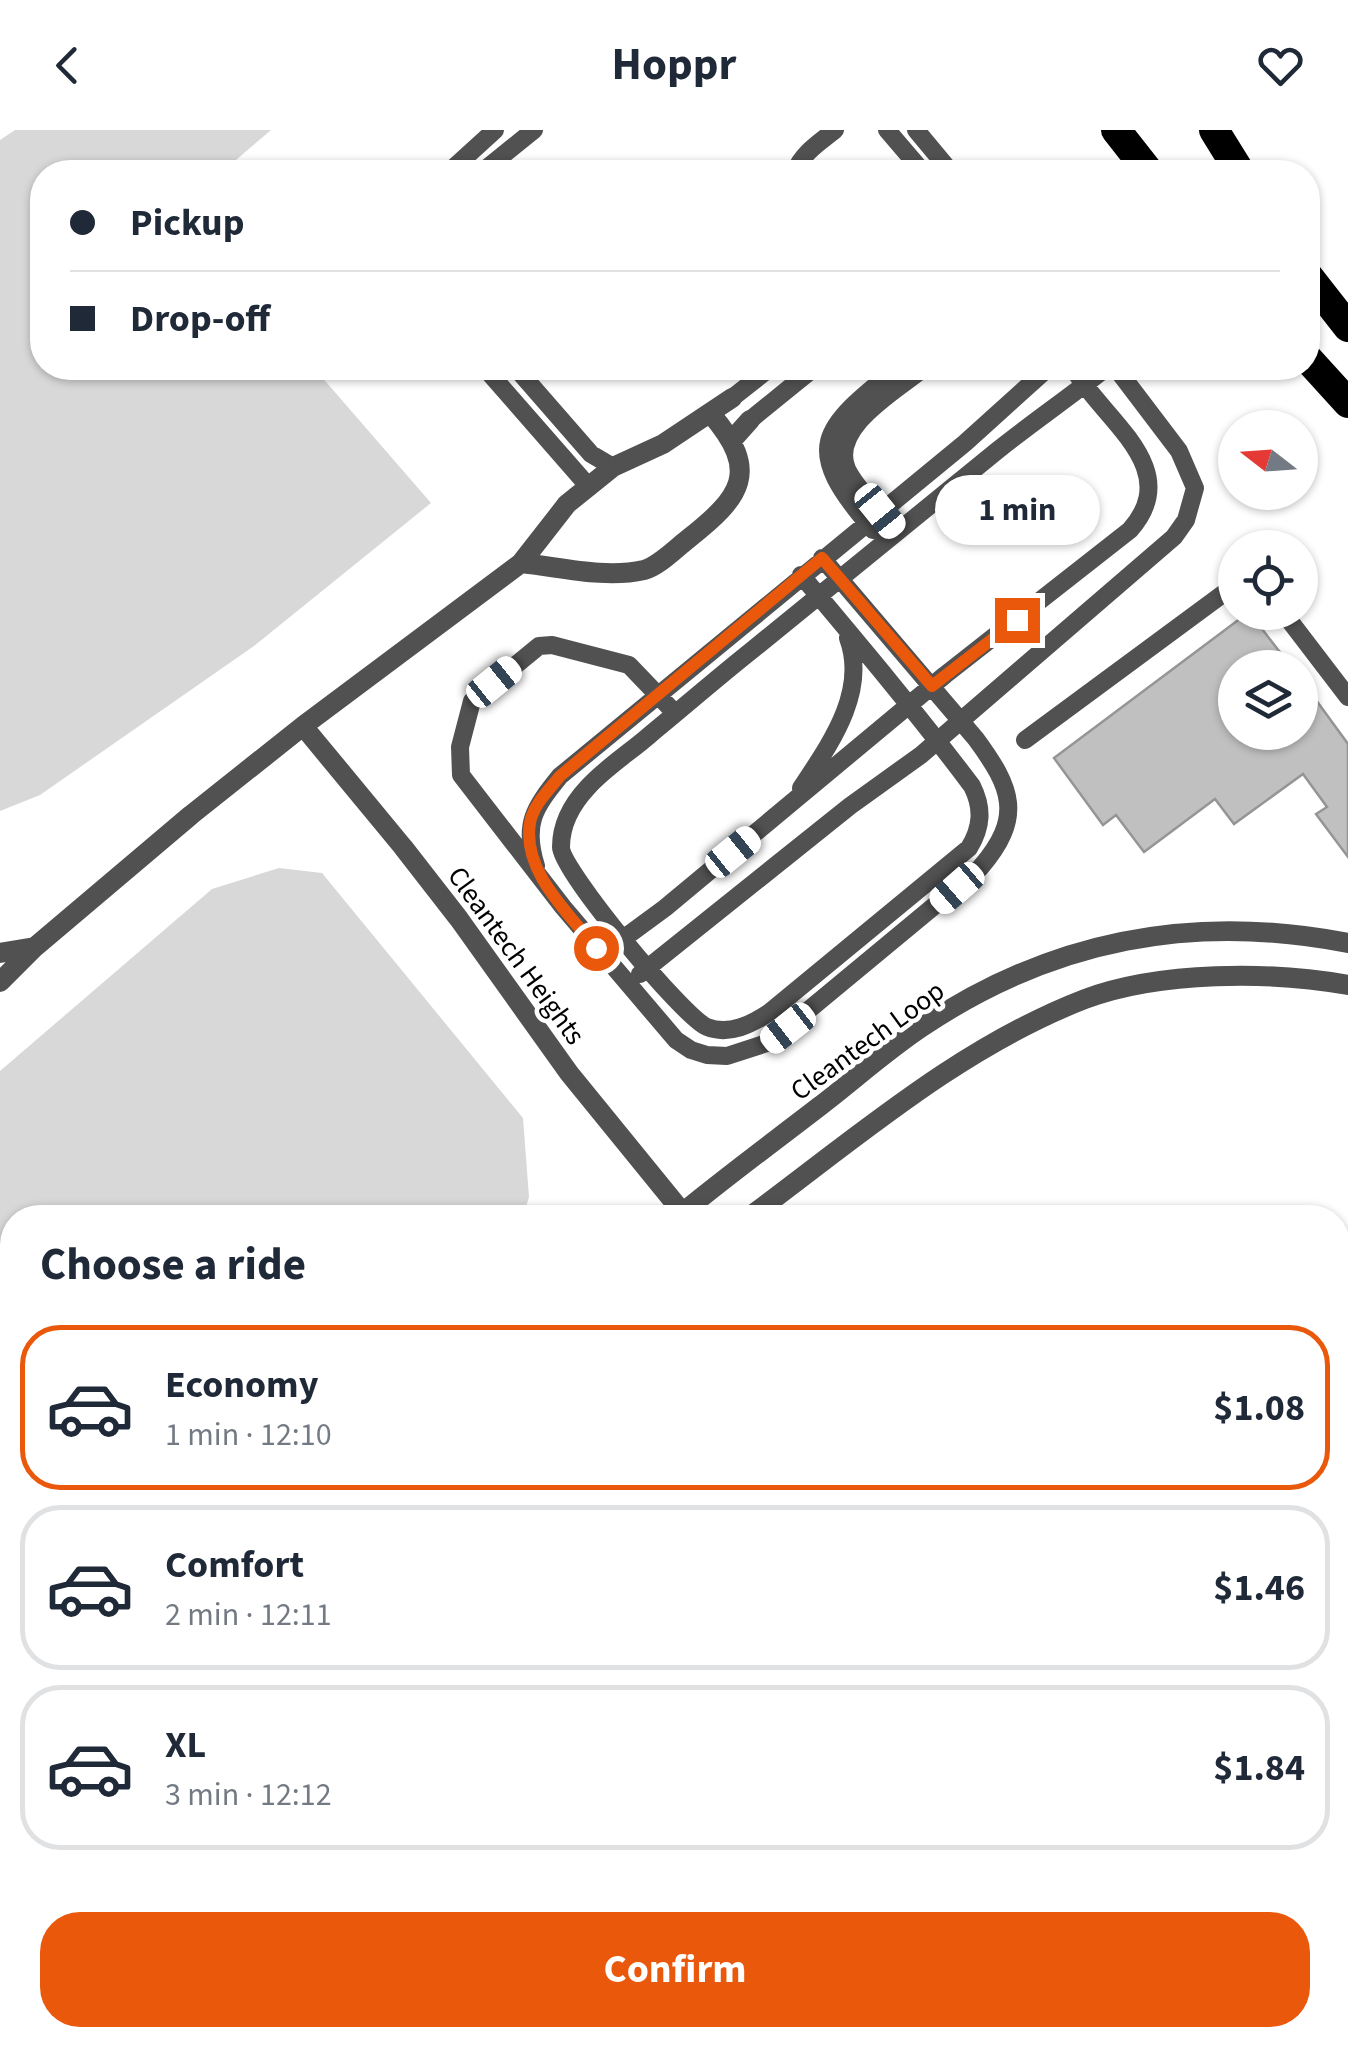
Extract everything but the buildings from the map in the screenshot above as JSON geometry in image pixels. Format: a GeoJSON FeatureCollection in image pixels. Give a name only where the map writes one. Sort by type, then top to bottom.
{"type":"FeatureCollection","features":[{"type":"Feature","properties":{"kind":"highway"},"geometry":{"type":"LineString","coordinates":[[1116,130],[1140,160]]}},
{"type":"Feature","properties":{"kind":"highway"},"geometry":{"type":"LineString","coordinates":[[1214,130],[1233,160]]}},
{"type":"Feature","properties":{"kind":"highway"},"geometry":{"type":"LineString","coordinates":[[1320,292],[1348,328]]}},
{"type":"Feature","properties":{"kind":"highway"},"geometry":{"type":"LineString","coordinates":[[1320,372],[1348,403]]}},
{"type":"Feature","properties":{"kind":"street"},"geometry":{"type":"LineString","coordinates":[[0,982],[34,947],[302,726],[521,563],[566,504],[613,467],[662,444],[732,398]]}},
{"type":"Feature","properties":{"kind":"street"},"geometry":{"type":"LineString","coordinates":[[521,563],[620,574],[649,569],[720,514],[738,487],[740,462],[733,440],[711,414]]}},
{"type":"Feature","properties":{"kind":"street"},"geometry":{"type":"LineString","coordinates":[[733,440],[750,420]]}},
{"type":"Feature","properties":{"kind":"street","name":"Cleantech Heights"},"geometry":{"type":"LineString","coordinates":[[302,726],[459,919],[569,1073],[673,1205]]}},
{"type":"Feature","properties":{"kind":"street","name":"Cleantech Loop"},"geometry":{"type":"LineString","coordinates":[[696,1205],[922,1027],[995,986],[1066,956],[1142,936],[1232,929],[1348,943]]}},
{"type":"Feature","properties":{"kind":"street"},"geometry":{"type":"LineString","coordinates":[[0,953],[34,947]]}},
{"type":"Feature","properties":{"kind":"street"},"geometry":{"type":"LineString","coordinates":[[766,1205],[950,1070],[1019,1030],[1088,998],[1154,984],[1231,975],[1302,977],[1348,985]]}},
{"type":"Feature","properties":{"kind":"lane"},"geometry":{"type":"LineString","coordinates":[[462,160],[495,130]]}},
{"type":"Feature","properties":{"kind":"lane"},"geometry":{"type":"LineString","coordinates":[[497,160],[534,130]]}},
{"type":"Feature","properties":{"kind":"lane"},"geometry":{"type":"LineString","coordinates":[[802,160],[835,130]]}},
{"type":"Feature","properties":{"kind":"lane"},"geometry":{"type":"LineString","coordinates":[[887,130],[911,160]]}},
{"type":"Feature","properties":{"kind":"lane"},"geometry":{"type":"LineString","coordinates":[[916,130],[940,160]]}},
{"type":"Feature","properties":{"kind":"lane"},"geometry":{"type":"LineString","coordinates":[[495,380],[588,487]]}},
{"type":"Feature","properties":{"kind":"lane"},"geometry":{"type":"LineString","coordinates":[[527,380],[592,454],[613,467]]}},
{"type":"Feature","properties":{"kind":"lane"},"geometry":{"type":"LineString","coordinates":[[732,398],[755,380]]}},
{"type":"Feature","properties":{"kind":"lane"},"geometry":{"type":"LineString","coordinates":[[750,420],[799,380]]}},
{"type":"Feature","properties":{"kind":"lane"},"geometry":{"type":"LineString","coordinates":[[883,380],[842,414],[828,444],[834,475],[890,537]]}},
{"type":"Feature","properties":{"kind":"lane"},"geometry":{"type":"LineString","coordinates":[[873,516],[848,470],[844,443],[852,427],[909,380]]}},
{"type":"Feature","properties":{"kind":"lane"},"geometry":{"type":"LineString","coordinates":[[540,876],[532,853],[530,824],[538,803],[560,776],[965,443],[1035,380]]}},
{"type":"Feature","properties":{"kind":"lane"},"geometry":{"type":"LineString","coordinates":[[602,954],[665,908],[1145,514],[1150,495],[1147,468],[1135,447],[1080,380]]}},
{"type":"Feature","properties":{"kind":"lane"},"geometry":{"type":"LineString","coordinates":[[800,575],[818,597],[844,624],[979,799],[980,814],[969,848],[770,1012],[754,1023],[725,1031],[703,1026],[686,1014],[577,882],[560,851],[567,816],[589,786],[675,713],[818,597],[840,579],[890,537],[1091,380]]}},
{"type":"Feature","properties":{"kind":"lane"},"geometry":{"type":"LineString","coordinates":[[628,983],[962,721],[1161,551],[1186,520],[1195,488],[1166,432],[1125,380]]}},
{"type":"Feature","properties":{"kind":"lane"},"geometry":{"type":"LineString","coordinates":[[675,713],[629,665],[552,644],[539,646],[472,701],[460,747],[461,775],[602,954],[676,1040],[691,1050],[727,1056],[770,1042],[872,961],[980,868],[994,853],[1006,826],[1010,802],[996,766],[822,558]]}},
{"type":"Feature","properties":{"kind":"lane"},"geometry":{"type":"LineString","coordinates":[[1026,740],[1218,599]]}},
{"type":"Feature","properties":{"kind":"lane"},"geometry":{"type":"LineString","coordinates":[[790,805],[844,718],[853,685],[854,654],[844,624]]}},
{"type":"Feature","properties":{"kind":"lane"},"geometry":{"type":"LineString","coordinates":[[1298,630],[1348,697]]}},
{"type":"Feature","properties":{"kind":"shaded area"},"geometry":{"type":"Polygon","coordinates":[[[15,130],[271,130],[236,160],[30,160],[30,380],[324,380],[431,503],[254,646],[40,795],[0,811],[0,140],[15,130]]]}},
{"type":"Feature","properties":{"kind":"shaded area"},"geometry":{"type":"Polygon","coordinates":[[[279,868],[322,873],[523,1118],[527,1205],[0,1205],[0,1071],[212,889],[279,868]]]}},
{"type":"Feature","properties":{"kind":"route"},"geometry":{"type":"LineString","coordinates":[[596,948],[540,876],[532,853],[530,824],[538,803],[560,776],[822,558],[932,686],[1017,620]]}}]}
